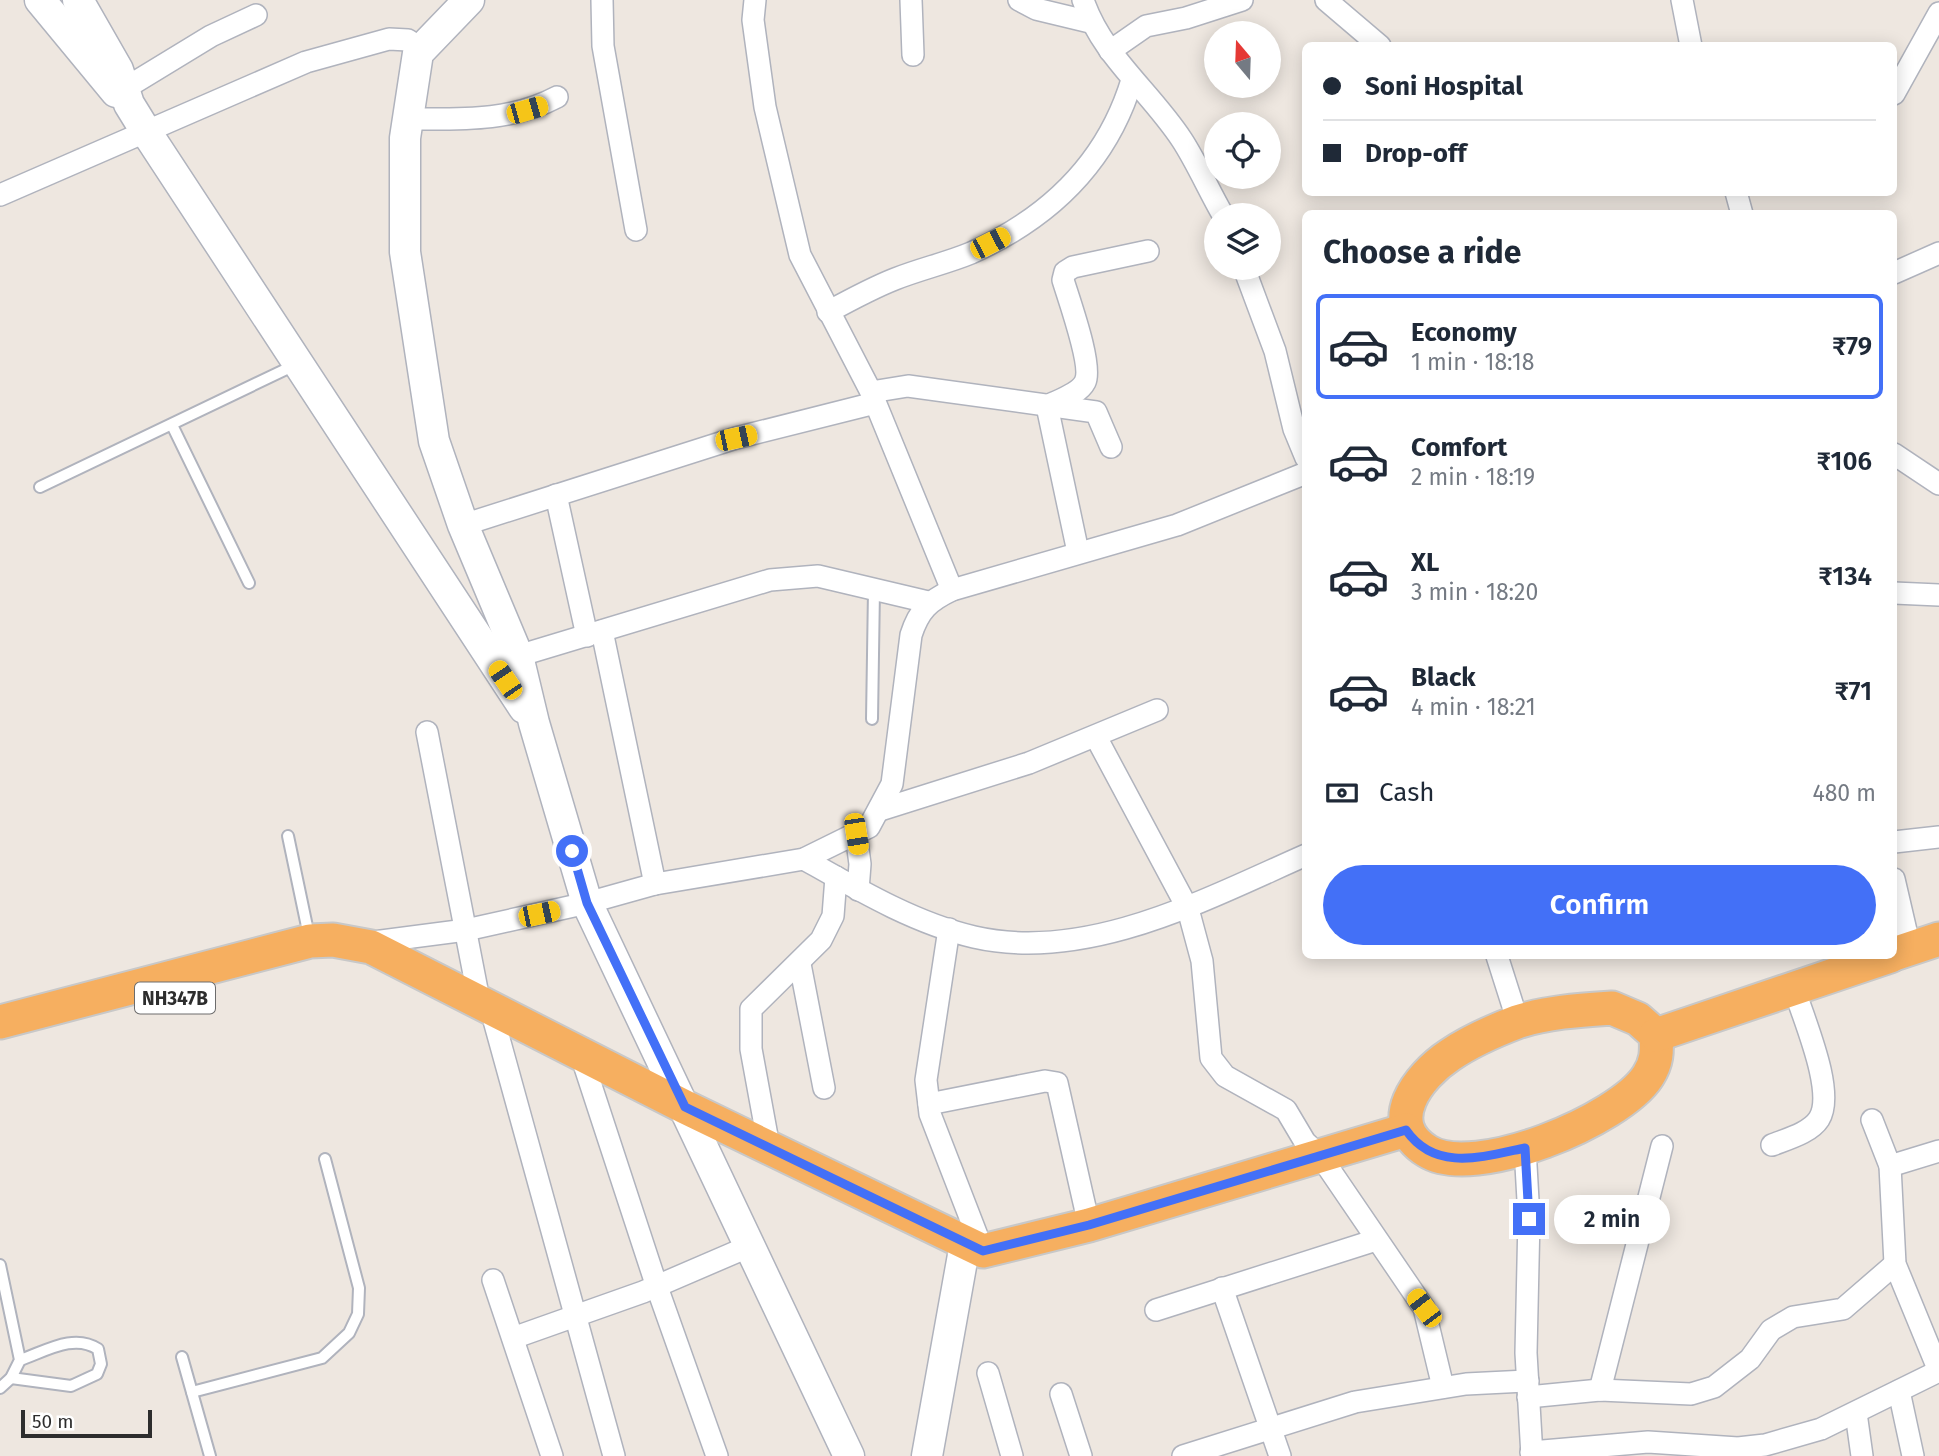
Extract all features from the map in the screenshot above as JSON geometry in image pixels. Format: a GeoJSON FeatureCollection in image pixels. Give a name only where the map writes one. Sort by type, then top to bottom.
{"type":"FeatureCollection","features":[{"type":"Feature","properties":{"kind":"highway","name":"NH347B"},"geometry":{"type":"LineString","coordinates":[[0,1022],[310,941],[354,943],[485,1003],[685,1107],[974,1247]]}},
{"type":"Feature","properties":{"kind":"highway","name":"NH347B"},"geometry":{"type":"LineString","coordinates":[[0,1045],[329,956],[354,943]]}},
{"type":"Feature","properties":{"kind":"highway"},"geometry":{"type":"LineString","coordinates":[[1656,1035],[1879,959]]}},
{"type":"Feature","properties":{"kind":"highway"},"geometry":{"type":"LineString","coordinates":[[1612,1007],[1638,1019],[1656,1035],[1657,1057],[1647,1077],[1630,1096],[1561,1136],[1525,1148],[1479,1158],[1446,1158],[1429,1153],[1406,1130],[1404,1114],[1407,1100],[1424,1078],[1450,1055],[1518,1022],[1612,1007]]}},
{"type":"Feature","properties":{"kind":"highway"},"geometry":{"type":"LineString","coordinates":[[974,1247],[1089,1225],[1406,1130]]}},
{"type":"Feature","properties":{"kind":"main road"},"geometry":{"type":"LineString","coordinates":[[40,0],[106,83],[127,96]]}},
{"type":"Feature","properties":{"kind":"main road"},"geometry":{"type":"LineString","coordinates":[[78,0],[118,70],[127,96],[145,130],[299,363],[432,572],[534,723]]}},
{"type":"Feature","properties":{"kind":"main road"},"geometry":{"type":"LineString","coordinates":[[469,0],[418,53],[405,138],[405,252],[434,441],[463,525],[518,656],[534,723],[587,903],[849,1456]]}},
{"type":"Feature","properties":{"kind":"main road"},"geometry":{"type":"LineString","coordinates":[[927,1456],[974,1247]]}},
{"type":"Feature","properties":{"kind":"street"},"geometry":{"type":"LineString","coordinates":[[602,0],[603,46],[636,229]]}},
{"type":"Feature","properties":{"kind":"street"},"geometry":{"type":"LineString","coordinates":[[755,0],[753,20],[780,178],[800,255],[873,397],[952,590]]}},
{"type":"Feature","properties":{"kind":"street"},"geometry":{"type":"LineString","coordinates":[[911,0],[913,55]]}},
{"type":"Feature","properties":{"kind":"street"},"geometry":{"type":"LineString","coordinates":[[1018,0],[1036,9],[1090,22]]}},
{"type":"Feature","properties":{"kind":"street"},"geometry":{"type":"LineString","coordinates":[[1083,0],[1090,22],[1132,80],[1182,140],[1216,203]]}},
{"type":"Feature","properties":{"kind":"street"},"geometry":{"type":"LineString","coordinates":[[1110,51],[1146,26],[1186,18],[1242,0]]}},
{"type":"Feature","properties":{"kind":"street"},"geometry":{"type":"LineString","coordinates":[[1326,0],[1375,42]]}},
{"type":"Feature","properties":{"kind":"street"},"geometry":{"type":"LineString","coordinates":[[1682,0],[1690,42]]}},
{"type":"Feature","properties":{"kind":"street"},"geometry":{"type":"LineString","coordinates":[[1897,89],[1939,13]]}},
{"type":"Feature","properties":{"kind":"street"},"geometry":{"type":"LineString","coordinates":[[127,96],[211,36],[256,15]]}},
{"type":"Feature","properties":{"kind":"street"},"geometry":{"type":"LineString","coordinates":[[0,195],[306,62],[389,39],[408,40],[422,48]]}},
{"type":"Feature","properties":{"kind":"street"},"geometry":{"type":"LineString","coordinates":[[828,312],[892,280],[969,254],[1012,232],[1082,176],[1120,112],[1132,80]]}},
{"type":"Feature","properties":{"kind":"street"},"geometry":{"type":"LineString","coordinates":[[408,119],[473,120],[513,114],[557,97]]}},
{"type":"Feature","properties":{"kind":"street"},"geometry":{"type":"LineString","coordinates":[[1047,406],[1080,389],[1087,380],[1086,363],[1063,280],[1065,272],[1073,267],[1148,251]]}},
{"type":"Feature","properties":{"kind":"street"},"geometry":{"type":"LineString","coordinates":[[1897,272],[1939,253]]}},
{"type":"Feature","properties":{"kind":"street"},"geometry":{"type":"LineString","coordinates":[[1248,280],[1275,351],[1294,429],[1302,448]]}},
{"type":"Feature","properties":{"kind":"street"},"geometry":{"type":"LineString","coordinates":[[463,525],[908,386],[1096,412],[1111,447]]}},
{"type":"Feature","properties":{"kind":"street"},"geometry":{"type":"LineString","coordinates":[[1047,406],[1079,552]]}},
{"type":"Feature","properties":{"kind":"street"},"geometry":{"type":"LineString","coordinates":[[1897,456],[1939,484]]}},
{"type":"Feature","properties":{"kind":"street"},"geometry":{"type":"LineString","coordinates":[[354,943],[466,930],[587,903],[655,884],[804,859],[856,834],[869,827],[892,784],[911,635],[917,617],[928,602],[952,590],[1177,525],[1302,476]]}},
{"type":"Feature","properties":{"kind":"street"},"geometry":{"type":"LineString","coordinates":[[556,495],[594,633],[655,884]]}},
{"type":"Feature","properties":{"kind":"street"},"geometry":{"type":"LineString","coordinates":[[518,656],[770,580],[818,576],[928,602]]}},
{"type":"Feature","properties":{"kind":"street"},"geometry":{"type":"LineString","coordinates":[[1897,593],[1939,594]]}},
{"type":"Feature","properties":{"kind":"street"},"geometry":{"type":"LineString","coordinates":[[880,810],[1017,767],[1096,737],[1157,709]]}},
{"type":"Feature","properties":{"kind":"street"},"geometry":{"type":"LineString","coordinates":[[426,732],[466,930],[574,1314],[608,1454]]}},
{"type":"Feature","properties":{"kind":"street"},"geometry":{"type":"LineString","coordinates":[[1096,737],[1188,909],[1202,961],[1211,1058],[1225,1076],[1286,1110],[1305,1142],[1321,1157],[1424,1308],[1443,1387]]}},
{"type":"Feature","properties":{"kind":"street"},"geometry":{"type":"LineString","coordinates":[[856,834],[860,864],[858,890]]}},
{"type":"Feature","properties":{"kind":"street"},"geometry":{"type":"LineString","coordinates":[[1897,842],[1939,837]]}},
{"type":"Feature","properties":{"kind":"street"},"geometry":{"type":"LineString","coordinates":[[804,859],[858,890],[949,929],[973,937],[1010,943],[1049,941],[1148,923],[1188,909],[1302,857]]}},
{"type":"Feature","properties":{"kind":"street"},"geometry":{"type":"LineString","coordinates":[[769,1147],[751,1049],[749,1017],[755,1002],[800,964],[821,940],[833,916],[836,877]]}},
{"type":"Feature","properties":{"kind":"street"},"geometry":{"type":"LineString","coordinates":[[1897,895],[1908,949]]}},
{"type":"Feature","properties":{"kind":"street"},"geometry":{"type":"LineString","coordinates":[[949,929],[926,1080],[929,1104],[974,1247]]}},
{"type":"Feature","properties":{"kind":"street"},"geometry":{"type":"LineString","coordinates":[[1498,959],[1518,1022]]}},
{"type":"Feature","properties":{"kind":"street"},"geometry":{"type":"LineString","coordinates":[[800,964],[824,1088]]}},
{"type":"Feature","properties":{"kind":"street"},"geometry":{"type":"LineString","coordinates":[[1772,1145],[1804,1132],[1818,1121],[1824,1108],[1824,1086],[1794,988]]}},
{"type":"Feature","properties":{"kind":"street"},"geometry":{"type":"LineString","coordinates":[[580,1052],[657,1287],[718,1456]]}},
{"type":"Feature","properties":{"kind":"street"},"geometry":{"type":"LineString","coordinates":[[929,1104],[1045,1081],[1057,1083],[1089,1225]]}},
{"type":"Feature","properties":{"kind":"street"},"geometry":{"type":"LineString","coordinates":[[1525,1148],[1529,1219],[1528,1389],[1531,1454],[1648,1442],[1740,1452],[1794,1437],[1856,1413],[1939,1371],[1895,1264],[1890,1166],[1871,1120]]}},
{"type":"Feature","properties":{"kind":"street"},"geometry":{"type":"LineString","coordinates":[[1600,1390],[1662,1146]]}},
{"type":"Feature","properties":{"kind":"street"},"geometry":{"type":"LineString","coordinates":[[1890,1166],[1939,1151]]}},
{"type":"Feature","properties":{"kind":"street"},"geometry":{"type":"LineString","coordinates":[[1156,1310],[1376,1240]]}},
{"type":"Feature","properties":{"kind":"street"},"geometry":{"type":"LineString","coordinates":[[513,1338],[574,1314],[657,1287],[750,1246]]}},
{"type":"Feature","properties":{"kind":"street"},"geometry":{"type":"LineString","coordinates":[[1183,1456],[1355,1402],[1443,1387],[1691,1394],[1714,1387],[1750,1359],[1771,1330],[1793,1317],[1843,1308],[1895,1264]]}},
{"type":"Feature","properties":{"kind":"street"},"geometry":{"type":"LineString","coordinates":[[493,1280],[552,1456]]}},
{"type":"Feature","properties":{"kind":"street"},"geometry":{"type":"LineString","coordinates":[[1223,1288],[1280,1456]]}},
{"type":"Feature","properties":{"kind":"street"},"geometry":{"type":"LineString","coordinates":[[988,1373],[1012,1456]]}},
{"type":"Feature","properties":{"kind":"street"},"geometry":{"type":"LineString","coordinates":[[1899,1391],[1913,1456]]}},
{"type":"Feature","properties":{"kind":"street"},"geometry":{"type":"LineString","coordinates":[[1061,1394],[1080,1456]]}},
{"type":"Feature","properties":{"kind":"street"},"geometry":{"type":"LineString","coordinates":[[1856,1413],[1862,1456]]}},
{"type":"Feature","properties":{"kind":"lane"},"geometry":{"type":"LineString","coordinates":[[40,487],[299,363]]}},
{"type":"Feature","properties":{"kind":"lane"},"geometry":{"type":"LineString","coordinates":[[172,425],[248,583]]}},
{"type":"Feature","properties":{"kind":"lane"},"geometry":{"type":"LineString","coordinates":[[872,719],[874,590]]}},
{"type":"Feature","properties":{"kind":"lane"},"geometry":{"type":"LineString","coordinates":[[288,836],[310,941]]}},
{"type":"Feature","properties":{"kind":"lane"},"geometry":{"type":"LineString","coordinates":[[192,1392],[322,1358],[349,1333],[358,1314],[359,1288],[325,1159]]}},
{"type":"Feature","properties":{"kind":"lane"},"geometry":{"type":"LineString","coordinates":[[0,1265],[20,1360],[11,1378],[0,1388]]}},
{"type":"Feature","properties":{"kind":"lane"},"geometry":{"type":"LineString","coordinates":[[11,1378],[71,1386],[97,1374],[101,1364],[99,1349],[86,1341],[71,1342],[20,1360]]}},
{"type":"Feature","properties":{"kind":"lane"},"geometry":{"type":"LineString","coordinates":[[183,1357],[210,1456]]}},
{"type":"Feature","properties":{"kind":"route"},"geometry":{"type":"LineString","coordinates":[[572,851],[587,903],[685,1107],[983,1251],[1089,1225],[1406,1130],[1415,1142],[1429,1153],[1446,1158],[1479,1158],[1525,1148],[1529,1219]]}}]}
